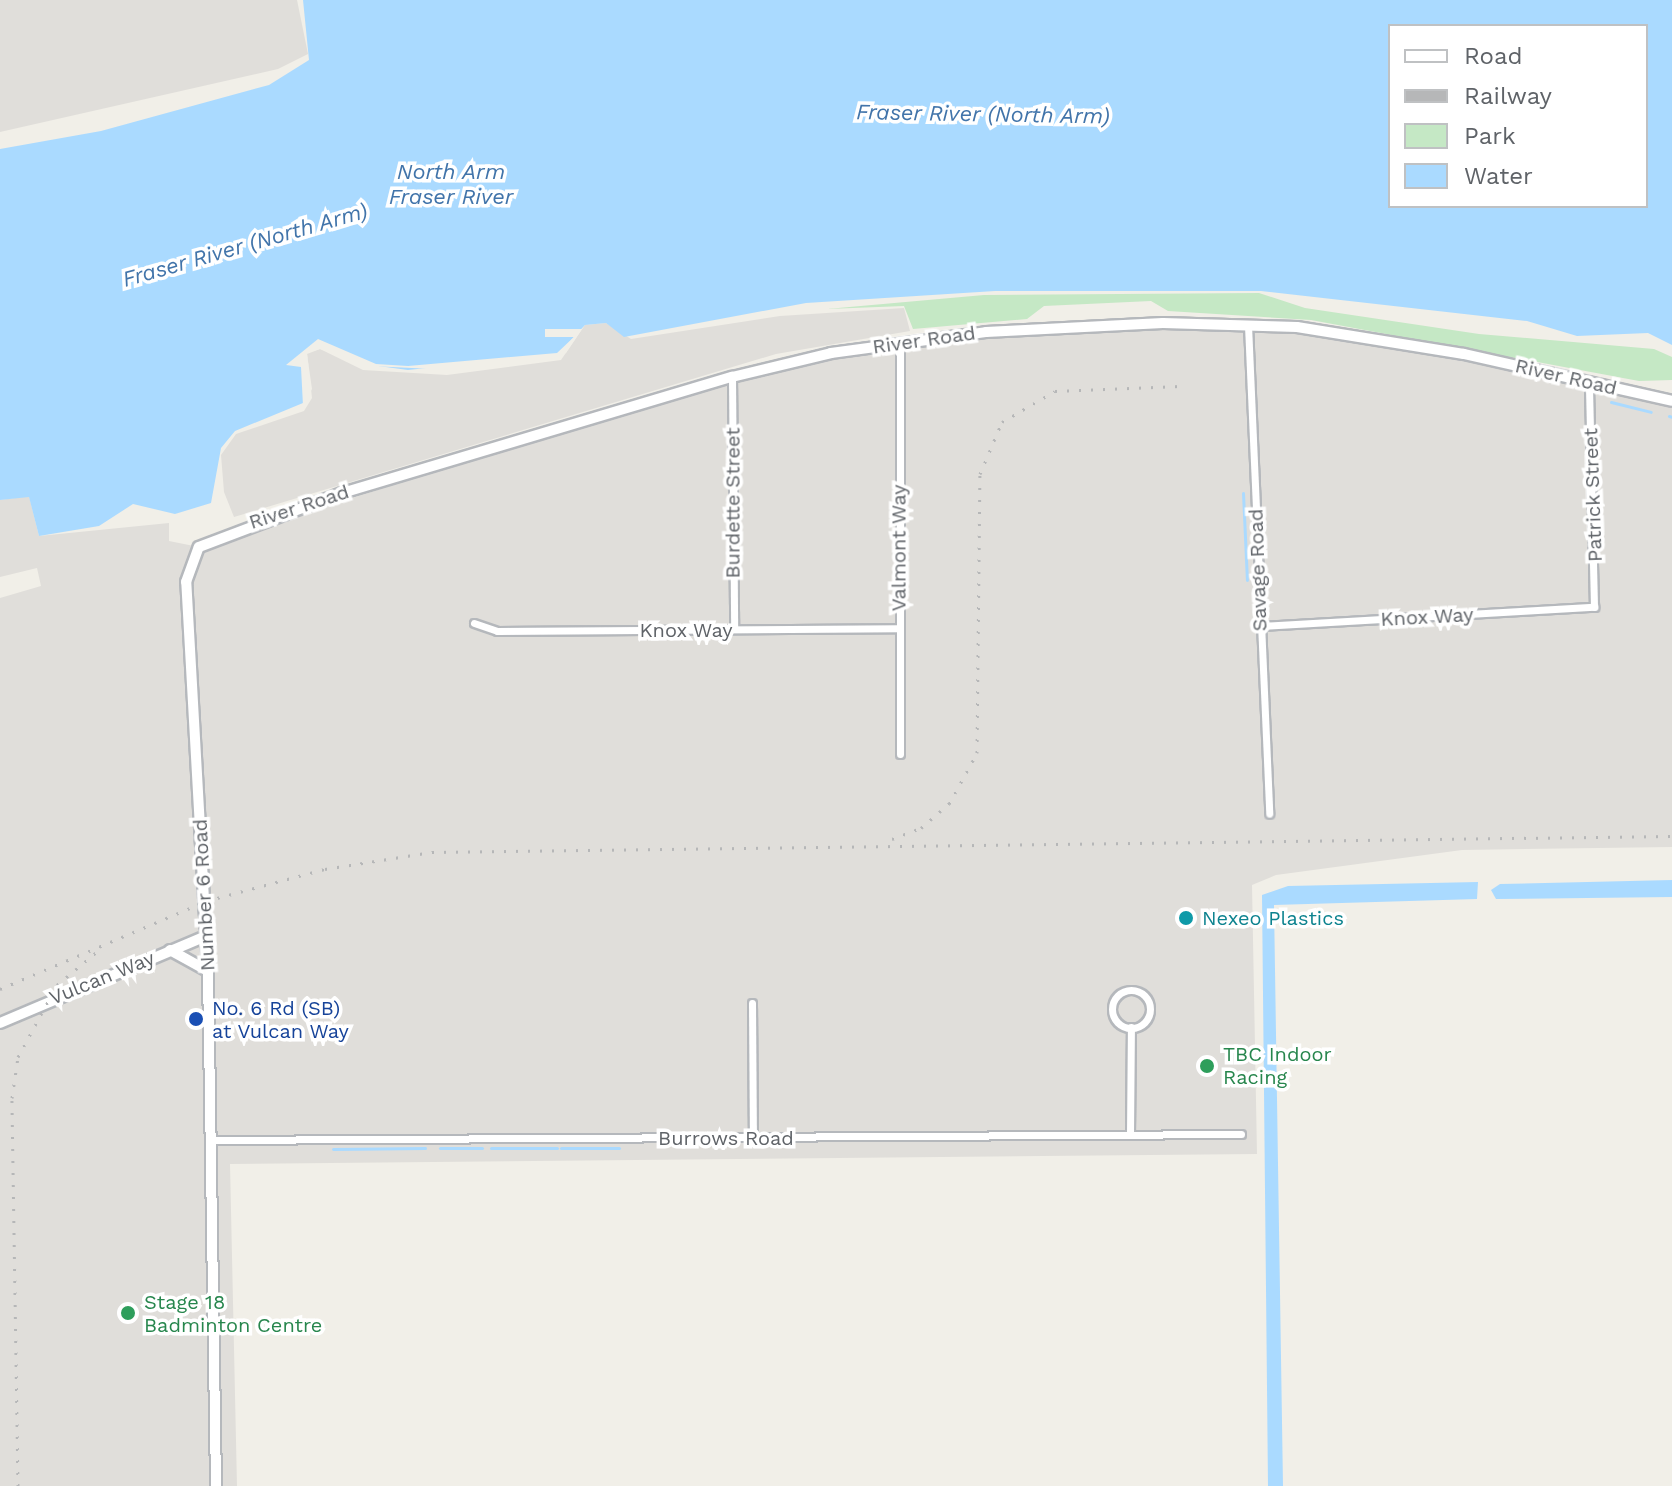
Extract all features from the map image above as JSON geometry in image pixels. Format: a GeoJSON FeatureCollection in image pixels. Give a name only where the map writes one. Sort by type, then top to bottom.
{"type":"FeatureCollection","features":[{"type":"Feature","properties":{"kind":"street","name":"River Road"},"geometry":{"type":"LineString","coordinates":[[199,547],[337,494],[732,377],[900,342],[1114,324],[1248,325],[1390,340],[1672,401]]}},
{"type":"Feature","properties":{"kind":"street","name":"Savage Road"},"geometry":{"type":"LineString","coordinates":[[1248,325],[1269,814]]}},
{"type":"Feature","properties":{"kind":"street","name":"Valmont Way"},"geometry":{"type":"LineString","coordinates":[[900,342],[900,754]]}},
{"type":"Feature","properties":{"kind":"street","name":"Burdette Street"},"geometry":{"type":"LineString","coordinates":[[732,377],[734,629]]}},
{"type":"Feature","properties":{"kind":"street","name":"Patrick Street"},"geometry":{"type":"LineString","coordinates":[[1589,382],[1594,607]]}},
{"type":"Feature","properties":{"kind":"street","name":"Number 6 Road"},"geometry":{"type":"LineString","coordinates":[[199,547],[186,582],[208,971],[216,1486]]}},
{"type":"Feature","properties":{"kind":"street","name":"Knox Way"},"geometry":{"type":"LineString","coordinates":[[1260,626],[1594,607]]}},
{"type":"Feature","properties":{"kind":"street","name":"Knox Way"},"geometry":{"type":"LineString","coordinates":[[474,623],[497,631],[899,628]]}},
{"type":"Feature","properties":{"kind":"street","name":"Vulcan Way"},"geometry":{"type":"LineString","coordinates":[[0,1023],[206,936]]}},
{"type":"Feature","properties":{"kind":"street"},"geometry":{"type":"LineString","coordinates":[[170,950],[208,971]]}},
{"type":"Feature","properties":{"kind":"street"},"geometry":{"type":"LineString","coordinates":[[1130,1135],[1131,1027],[1150,1009],[1131,990],[1115,999],[1112,1012],[1131,1027]]}},
{"type":"Feature","properties":{"kind":"street"},"geometry":{"type":"LineString","coordinates":[[752,1003],[753,1138]]}},
{"type":"Feature","properties":{"kind":"street","name":"Burrows Road"},"geometry":{"type":"LineString","coordinates":[[210,1140],[1241,1134]]}},
{"type":"Feature","properties":{"kind":"shaded area"},"geometry":{"type":"Polygon","coordinates":[[[0,0],[297,0],[308,54],[278,69],[0,132],[0,0]]]}},
{"type":"Feature","properties":{"kind":"shaded area"},"geometry":{"type":"Polygon","coordinates":[[[904,308],[910,331],[776,354],[234,517],[224,492],[221,455],[236,434],[304,411],[312,398],[307,353],[320,349],[363,370],[447,375],[561,360],[585,325],[606,323],[631,339],[780,316],[904,308]]]}},
{"type":"Feature","properties":{"kind":"shaded area"},"geometry":{"type":"Polygon","coordinates":[[[1114,324],[1339,331],[1672,401],[1672,847],[1462,850],[1276,875],[1252,885],[1257,1154],[230,1164],[237,1486],[0,1486],[0,598],[41,586],[37,568],[0,577],[0,500],[29,496],[39,536],[169,523],[169,541],[199,547],[732,377],[900,342],[1114,324]]]}},
{"type":"Feature","properties":{"kind":"green space"},"geometry":{"type":"Polygon","coordinates":[[[1259,293],[1305,308],[1479,334],[1654,349],[1672,357],[1672,380],[1639,381],[1311,320],[1168,311],[1151,301],[1044,306],[1027,319],[913,329],[904,306],[827,309],[984,295],[1259,293]]]}},
{"type":"Feature","properties":{"kind":"water","name":"North Arm Fraser River"},"geometry":{"type":"Polygon","coordinates":[[[303,0],[1672,0],[1672,345],[1648,333],[1577,336],[1527,321],[1261,291],[995,291],[806,303],[624,337],[606,323],[585,325],[558,354],[408,370],[371,365],[330,346],[306,351],[310,378],[303,403],[235,431],[221,448],[211,503],[175,514],[133,504],[99,526],[39,536],[29,497],[0,500],[0,149],[101,131],[269,85],[309,60],[303,0]]]}},
{"type":"Feature","properties":{"kind":"water"},"geometry":{"type":"Polygon","coordinates":[[[1672,880],[1672,897],[1496,899],[1491,890],[1500,884],[1672,880]]]}},
{"type":"Feature","properties":{"kind":"water"},"geometry":{"type":"Polygon","coordinates":[[[1478,882],[1477,899],[1274,905],[1283,1486],[1268,1486],[1262,895],[1288,886],[1478,882]]]}},
{"type":"Feature","properties":{"kind":"pier"},"geometry":{"type":"Polygon","coordinates":[[[545,329],[582,329],[566,353],[551,359],[453,370],[371,366],[320,349],[307,354],[312,389],[303,406],[301,367],[286,365],[318,339],[376,364],[408,366],[557,353],[574,337],[545,337],[545,329]]]}},
{"type":"Feature","properties":{"kind":"waterway"},"geometry":{"type":"LineString","coordinates":[[1611,402],[1651,412]]}},
{"type":"Feature","properties":{"kind":"waterway"},"geometry":{"type":"LineString","coordinates":[[1243,493],[1247,580]]}},
{"type":"Feature","properties":{"kind":"waterway"},"geometry":{"type":"LineString","coordinates":[[333,1149],[425,1148]]}},
{"type":"Feature","properties":{"kind":"waterway"},"geometry":{"type":"LineString","coordinates":[[440,1148],[482,1148]]}},
{"type":"Feature","properties":{"kind":"waterway"},"geometry":{"type":"LineString","coordinates":[[491,1148],[557,1148]]}},
{"type":"Feature","properties":{"kind":"waterway"},"geometry":{"type":"LineString","coordinates":[[561,1148],[619,1148]]}},
{"type":"Feature","properties":{"kind":"railway"},"geometry":{"type":"LineString","coordinates":[[892,839],[921,828],[949,804],[977,753],[980,474],[1002,422],[1055,391],[1181,386]]}},
{"type":"Feature","properties":{"kind":"railway"},"geometry":{"type":"LineString","coordinates":[[0,989],[206,901],[325,869],[432,852],[1672,836]]}},
{"type":"Feature","properties":{"kind":"railway"},"geometry":{"type":"LineString","coordinates":[[18,1486],[12,1098],[18,1057],[57,985],[100,949]]}},
{"type":"Feature","properties":{"kind":"place","name":"Nexeo Plastics"},"geometry":{"type":"Point","coordinates":[1186,918]}},
{"type":"Feature","properties":{"kind":"place","name":"No. 6 Rd (SB) at Vulcan Way"},"geometry":{"type":"Point","coordinates":[196,1019]}},
{"type":"Feature","properties":{"kind":"place","name":"TBC Indoor Racing"},"geometry":{"type":"Point","coordinates":[1207,1066]}},
{"type":"Feature","properties":{"kind":"place","name":"Stage 18 Badminton Centre"},"geometry":{"type":"Point","coordinates":[128,1313]}},
{"type":"Feature","properties":{"kind":"water label","name":"Fraser River (North Arm)"},"geometry":{"type":"Point","coordinates":[983,114]}},
{"type":"Feature","properties":{"kind":"water label","name":"Fraser River (North Arm)"},"geometry":{"type":"Point","coordinates":[245,245]}}]}
